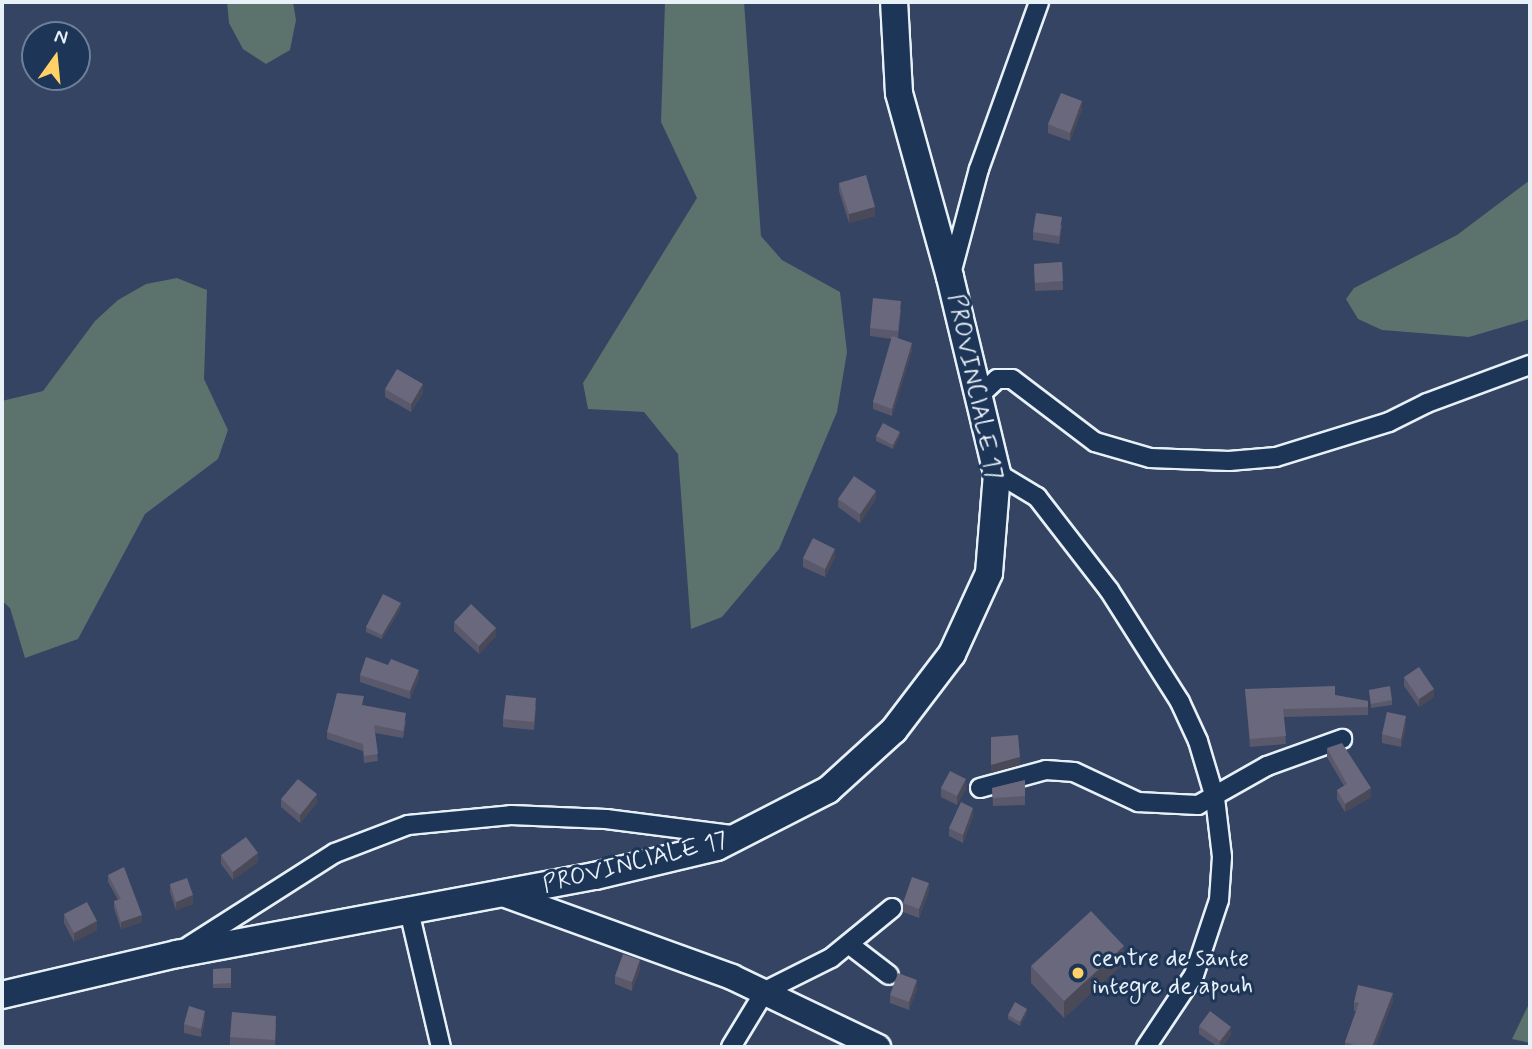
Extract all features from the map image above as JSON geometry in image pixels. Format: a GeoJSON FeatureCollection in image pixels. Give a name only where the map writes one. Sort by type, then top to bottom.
{"type":"FeatureCollection","features":[{"type":"Feature","properties":{"kind":"main road","name":"PROVINCIALE 17"},"geometry":{"type":"LineString","coordinates":[[2,995],[177,954],[503,894],[691,855],[742,837],[828,790],[886,738],[928,691],[952,654],[989,573],[997,473],[950,278],[899,93],[894,2]]}},
{"type":"Feature","properties":{"kind":"street"},"geometry":{"type":"LineString","coordinates":[[950,278],[976,177],[1039,2]]}},
{"type":"Feature","properties":{"kind":"street"},"geometry":{"type":"LineString","coordinates":[[979,396],[997,379],[1012,379],[1094,442],[1150,458],[1229,461],[1276,457],[1389,422],[1427,403],[1530,365]]}},
{"type":"Feature","properties":{"kind":"street"},"geometry":{"type":"LineString","coordinates":[[997,473],[1037,497],[1109,590],[1181,702],[1198,741],[1215,798],[1222,857],[1219,900],[1194,975],[1146,1047]]}},
{"type":"Feature","properties":{"kind":"street"},"geometry":{"type":"LineString","coordinates":[[980,788],[1046,770],[1074,772],[1138,802],[1198,805],[1215,798],[1267,766],[1342,739]]}},
{"type":"Feature","properties":{"kind":"street"},"geometry":{"type":"LineString","coordinates":[[177,954],[335,853],[408,825],[511,815],[606,818],[742,837]]}},
{"type":"Feature","properties":{"kind":"street"},"geometry":{"type":"LineString","coordinates":[[503,894],[765,991],[844,1039],[878,1047]]}},
{"type":"Feature","properties":{"kind":"street"},"geometry":{"type":"LineString","coordinates":[[731,1047],[765,991],[813,969],[850,944],[892,908]]}},
{"type":"Feature","properties":{"kind":"street"},"geometry":{"type":"LineString","coordinates":[[409,911],[441,1047]]}},
{"type":"Feature","properties":{"kind":"street"},"geometry":{"type":"LineString","coordinates":[[850,944],[889,975]]}},
{"type":"Feature","properties":{"kind":"green space"},"geometry":{"type":"Polygon","coordinates":[[[227,2],[293,2],[296,20],[290,50],[266,64],[243,49],[229,23],[227,2]]]}},
{"type":"Feature","properties":{"kind":"green space"},"geometry":{"type":"Polygon","coordinates":[[[665,2],[744,2],[761,236],[782,260],[840,292],[847,352],[837,412],[779,549],[722,617],[691,629],[678,454],[644,412],[588,409],[583,383],[697,198],[661,122],[665,2]]]}},
{"type":"Feature","properties":{"kind":"green space"},"geometry":{"type":"Polygon","coordinates":[[[1530,180],[1530,319],[1469,337],[1382,330],[1358,319],[1346,299],[1354,288],[1457,235],[1530,180]]]}},
{"type":"Feature","properties":{"kind":"green space"},"geometry":{"type":"Polygon","coordinates":[[[177,278],[207,290],[204,379],[228,430],[218,459],[145,514],[78,639],[25,658],[10,608],[2,601],[2,401],[43,391],[95,321],[118,300],[146,284],[177,278]]]}},
{"type":"Feature","properties":{"kind":"green space"},"geometry":{"type":"Polygon","coordinates":[[[1530,1002],[1530,1043],[1512,1039],[1523,1016],[1530,1002]]]}},
{"type":"Feature","properties":{"kind":"building"},"geometry":{"type":"Polygon","coordinates":[[[1061,93],[1082,101],[1070,133],[1048,124],[1061,93]]]}},
{"type":"Feature","properties":{"kind":"building"},"geometry":{"type":"Polygon","coordinates":[[[866,175],[875,207],[849,214],[839,183],[866,175]]]}},
{"type":"Feature","properties":{"kind":"building"},"geometry":{"type":"Polygon","coordinates":[[[1036,213],[1062,217],[1059,236],[1033,232],[1036,213]]]}},
{"type":"Feature","properties":{"kind":"building"},"geometry":{"type":"Polygon","coordinates":[[[1062,262],[1063,281],[1035,283],[1034,264],[1062,262]]]}},
{"type":"Feature","properties":{"kind":"building"},"geometry":{"type":"Polygon","coordinates":[[[873,298],[901,301],[898,331],[870,328],[873,298]]]}},
{"type":"Feature","properties":{"kind":"building"},"geometry":{"type":"Polygon","coordinates":[[[892,336],[912,343],[892,409],[873,402],[892,336]]]}},
{"type":"Feature","properties":{"kind":"building"},"geometry":{"type":"Polygon","coordinates":[[[397,369],[423,384],[411,404],[385,389],[397,369]]]}},
{"type":"Feature","properties":{"kind":"building"},"geometry":{"type":"Polygon","coordinates":[[[883,423],[900,432],[893,445],[876,436],[883,423]]]}},
{"type":"Feature","properties":{"kind":"building"},"geometry":{"type":"Polygon","coordinates":[[[854,476],[876,491],[860,514],[838,499],[854,476]]]}},
{"type":"Feature","properties":{"kind":"building"},"geometry":{"type":"Polygon","coordinates":[[[813,538],[835,549],[825,569],[803,558],[813,538]]]}},
{"type":"Feature","properties":{"kind":"building"},"geometry":{"type":"Polygon","coordinates":[[[383,594],[401,603],[382,635],[366,627],[383,594]]]}},
{"type":"Feature","properties":{"kind":"building"},"geometry":{"type":"Polygon","coordinates":[[[471,604],[496,628],[479,646],[454,622],[471,604]]]}},
{"type":"Feature","properties":{"kind":"building"},"geometry":{"type":"Polygon","coordinates":[[[366,657],[388,665],[391,659],[419,670],[410,691],[360,675],[366,657]]]}},
{"type":"Feature","properties":{"kind":"building"},"geometry":{"type":"Polygon","coordinates":[[[1419,667],[1434,689],[1419,699],[1404,677],[1419,667]]]}},
{"type":"Feature","properties":{"kind":"building"},"geometry":{"type":"Polygon","coordinates":[[[1335,686],[1335,695],[1368,701],[1368,707],[1283,709],[1286,736],[1250,739],[1245,689],[1335,686]]]}},
{"type":"Feature","properties":{"kind":"building"},"geometry":{"type":"Polygon","coordinates":[[[1390,686],[1392,700],[1371,704],[1369,690],[1390,686]]]}},
{"type":"Feature","properties":{"kind":"building"},"geometry":{"type":"Polygon","coordinates":[[[337,693],[364,696],[362,705],[406,713],[403,731],[374,725],[378,754],[364,756],[363,744],[327,732],[337,693]]]}},
{"type":"Feature","properties":{"kind":"building"},"geometry":{"type":"Polygon","coordinates":[[[506,695],[536,698],[534,722],[503,719],[506,695]]]}},
{"type":"Feature","properties":{"kind":"building"},"geometry":{"type":"Polygon","coordinates":[[[1387,712],[1406,716],[1401,739],[1382,734],[1387,712]]]}},
{"type":"Feature","properties":{"kind":"building"},"geometry":{"type":"Polygon","coordinates":[[[1018,735],[1020,757],[991,765],[991,737],[1018,735]]]}},
{"type":"Feature","properties":{"kind":"building"},"geometry":{"type":"Polygon","coordinates":[[[1342,743],[1371,788],[1345,804],[1337,790],[1347,784],[1327,748],[1342,743]]]}},
{"type":"Feature","properties":{"kind":"building"},"geometry":{"type":"Polygon","coordinates":[[[950,771],[966,779],[957,796],[941,788],[950,771]]]}},
{"type":"Feature","properties":{"kind":"building"},"geometry":{"type":"Polygon","coordinates":[[[298,779],[317,794],[300,815],[281,799],[298,779]]]}},
{"type":"Feature","properties":{"kind":"building"},"geometry":{"type":"Polygon","coordinates":[[[1025,780],[1025,796],[993,798],[992,788],[1025,780]]]}},
{"type":"Feature","properties":{"kind":"building"},"geometry":{"type":"Polygon","coordinates":[[[961,802],[973,808],[963,835],[949,828],[961,802]]]}},
{"type":"Feature","properties":{"kind":"building"},"geometry":{"type":"Polygon","coordinates":[[[246,837],[258,853],[233,872],[221,855],[246,837]]]}},
{"type":"Feature","properties":{"kind":"building"},"geometry":{"type":"Polygon","coordinates":[[[124,867],[142,915],[121,922],[114,901],[121,899],[108,875],[124,867]]]}},
{"type":"Feature","properties":{"kind":"building"},"geometry":{"type":"Polygon","coordinates":[[[912,877],[929,883],[919,909],[903,903],[912,877]]]}},
{"type":"Feature","properties":{"kind":"building"},"geometry":{"type":"Polygon","coordinates":[[[187,878],[193,895],[176,902],[170,884],[187,878]]]}},
{"type":"Feature","properties":{"kind":"building"},"geometry":{"type":"Polygon","coordinates":[[[87,902],[97,921],[74,933],[64,914],[87,902]]]}},
{"type":"Feature","properties":{"kind":"building","name":"centre de sante integre de apouh"},"geometry":{"type":"Polygon","coordinates":[[[1091,911],[1124,946],[1064,1001],[1031,966],[1091,911]]]}},
{"type":"Feature","properties":{"kind":"building"},"geometry":{"type":"Polygon","coordinates":[[[623,954],[640,960],[632,982],[615,976],[623,954]]]}},
{"type":"Feature","properties":{"kind":"building"},"geometry":{"type":"Polygon","coordinates":[[[231,968],[231,983],[213,984],[213,969],[231,968]]]}},
{"type":"Feature","properties":{"kind":"building"},"geometry":{"type":"Polygon","coordinates":[[[898,973],[917,980],[909,1002],[890,995],[898,973]]]}},
{"type":"Feature","properties":{"kind":"building"},"geometry":{"type":"Polygon","coordinates":[[[1358,985],[1393,993],[1372,1047],[1360,1047],[1345,1042],[1359,1003],[1354,1002],[1358,985]]]}},
{"type":"Feature","properties":{"kind":"building"},"geometry":{"type":"Polygon","coordinates":[[[1015,1002],[1027,1009],[1020,1022],[1008,1015],[1015,1002]]]}},
{"type":"Feature","properties":{"kind":"building"},"geometry":{"type":"Polygon","coordinates":[[[189,1006],[205,1011],[201,1029],[184,1024],[189,1006]]]}},
{"type":"Feature","properties":{"kind":"building"},"geometry":{"type":"Polygon","coordinates":[[[1210,1011],[1231,1027],[1220,1041],[1199,1026],[1210,1011]]]}},
{"type":"Feature","properties":{"kind":"building"},"geometry":{"type":"Polygon","coordinates":[[[232,1012],[276,1016],[275,1040],[230,1037],[232,1012]]]}},
{"type":"Feature","properties":{"kind":"place","name":"centre de sante integre de apouh"},"geometry":{"type":"Point","coordinates":[1078,973]}}]}
